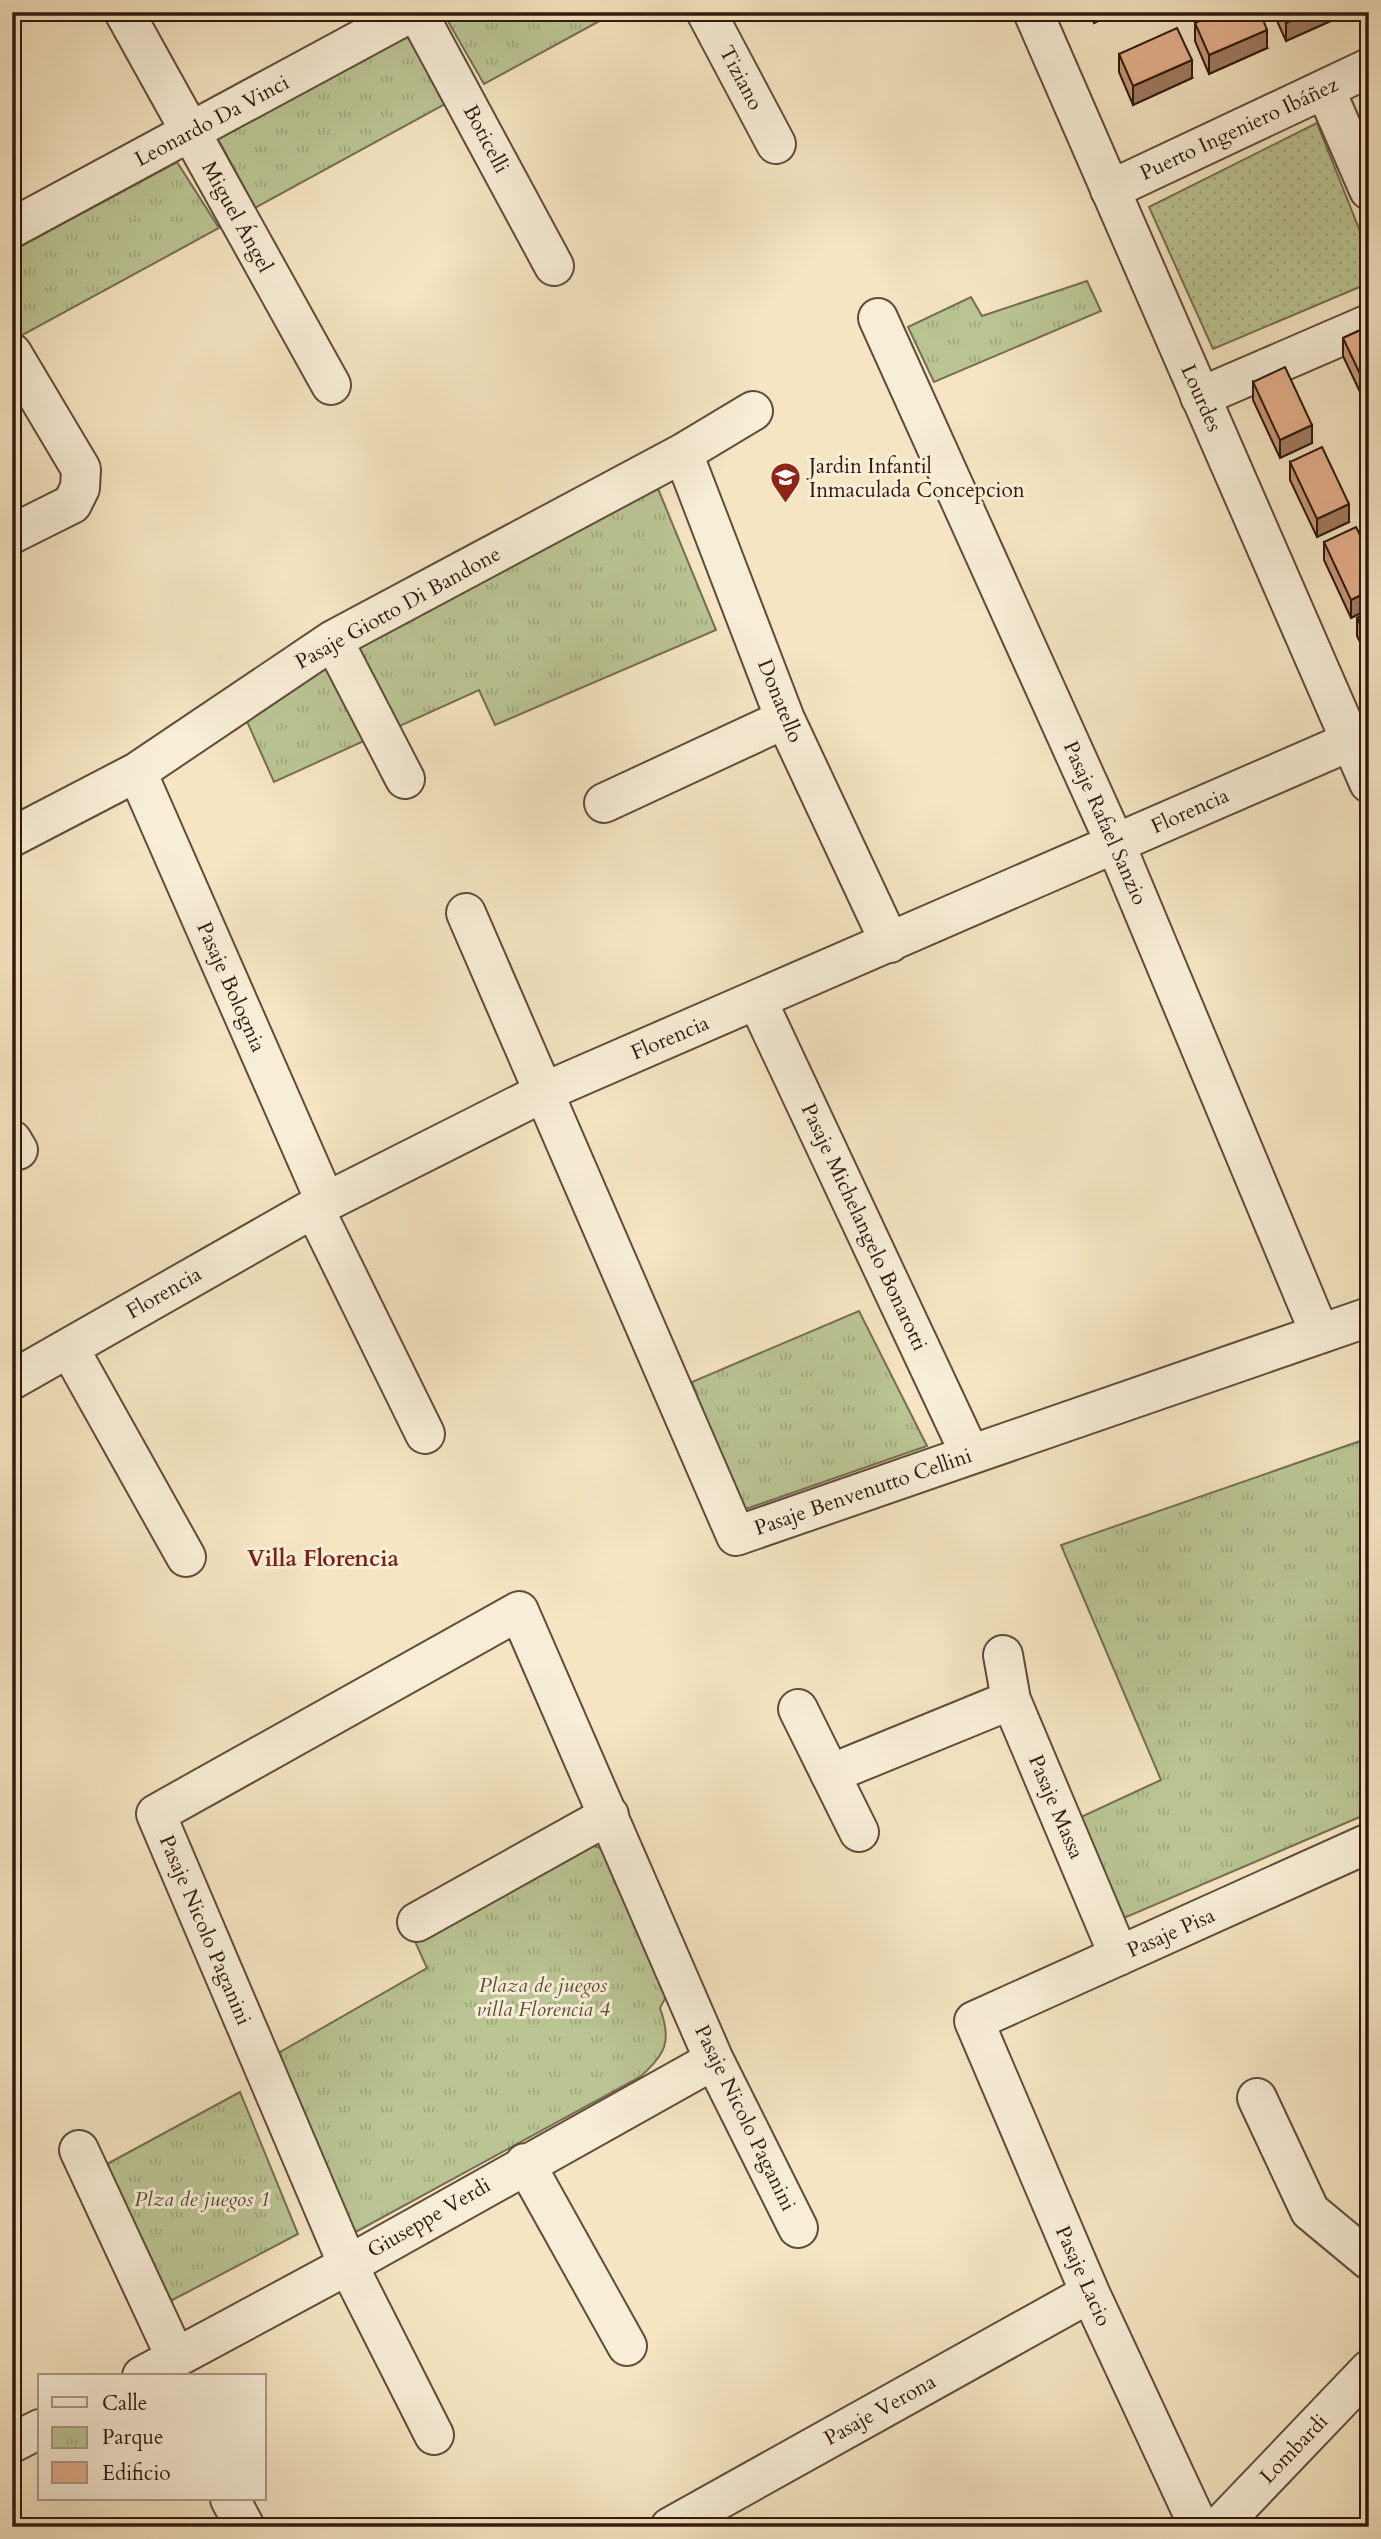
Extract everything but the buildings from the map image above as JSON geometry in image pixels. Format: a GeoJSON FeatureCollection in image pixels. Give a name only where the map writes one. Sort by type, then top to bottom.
{"type":"FeatureCollection","features":[{"type":"Feature","properties":{"kind":"street","name":"Miguel Ángel"},"geometry":{"type":"LineString","coordinates":[[124,12],[331,385]]}},
{"type":"Feature","properties":{"kind":"street","name":"Leonardo Da Vinci"},"geometry":{"type":"LineString","coordinates":[[12,228],[415,12]]}},
{"type":"Feature","properties":{"kind":"street","name":"Boticelli"},"geometry":{"type":"LineString","coordinates":[[415,12],[554,266]]}},
{"type":"Feature","properties":{"kind":"street","name":"Tiziano"},"geometry":{"type":"LineString","coordinates":[[706,12],[776,144]]}},
{"type":"Feature","properties":{"kind":"street","name":"Lourdes"},"geometry":{"type":"LineString","coordinates":[[1033,12],[1369,783]]}},
{"type":"Feature","properties":{"kind":"street","name":"Puerto Ingeniero Ibáñez"},"geometry":{"type":"LineString","coordinates":[[1110,190],[1369,68]]}},
{"type":"Feature","properties":{"kind":"street"},"geometry":{"type":"LineString","coordinates":[[1325,89],[1369,190]]}},
{"type":"Feature","properties":{"kind":"street","name":"Pasaje Rafael Sanzio"},"geometry":{"type":"LineString","coordinates":[[878,318],[1115,843],[1320,1334]]}},
{"type":"Feature","properties":{"kind":"street"},"geometry":{"type":"LineString","coordinates":[[1200,397],[1369,324]]}},
{"type":"Feature","properties":{"kind":"street"},"geometry":{"type":"LineString","coordinates":[[12,353],[81,468],[80,488],[72,504],[12,534]]}},
{"type":"Feature","properties":{"kind":"street","name":"Pasaje Giotto Di Bandone"},"geometry":{"type":"LineString","coordinates":[[12,837],[137,772],[333,640],[683,453],[753,411]]}},
{"type":"Feature","properties":{"kind":"street","name":"Donatello"},"geometry":{"type":"LineString","coordinates":[[683,453],[785,719],[890,943]]}},
{"type":"Feature","properties":{"kind":"street"},"geometry":{"type":"LineString","coordinates":[[333,640],[405,779]]}},
{"type":"Feature","properties":{"kind":"street"},"geometry":{"type":"LineString","coordinates":[[604,803],[785,719]]}},
{"type":"Feature","properties":{"kind":"street","name":"Florencia"},"geometry":{"type":"LineString","coordinates":[[12,1380],[320,1205],[544,1092],[1351,741]]}},
{"type":"Feature","properties":{"kind":"street","name":"Pasaje Bolognia"},"geometry":{"type":"LineString","coordinates":[[137,772],[320,1205],[425,1433]]}},
{"type":"Feature","properties":{"kind":"street"},"geometry":{"type":"LineString","coordinates":[[466,913],[544,1092]]}},
{"type":"Feature","properties":{"kind":"street","name":"Pasaje Michelangelo Bonarotti"},"geometry":{"type":"LineString","coordinates":[[757,1000],[970,1454]]}},
{"type":"Feature","properties":{"kind":"street","name":"Pasaje Benvenutto Cellini"},"geometry":{"type":"LineString","coordinates":[[544,1092],[736,1536],[1369,1317]]}},
{"type":"Feature","properties":{"kind":"street"},"geometry":{"type":"LineString","coordinates":[[69,1348],[186,1557]]}},
{"type":"Feature","properties":{"kind":"street","name":"Pasaje Nicolo Paganini"},"geometry":{"type":"LineString","coordinates":[[434,2435],[348,2264],[156,1814],[519,1611],[715,2060],[798,2228]]}},
{"type":"Feature","properties":{"kind":"street","name":"Pasaje Massa"},"geometry":{"type":"LineString","coordinates":[[1003,1655],[1012,1700],[1119,1956]]}},
{"type":"Feature","properties":{"kind":"street"},"geometry":{"type":"LineString","coordinates":[[830,1774],[1012,1700]]}},
{"type":"Feature","properties":{"kind":"street"},"geometry":{"type":"LineString","coordinates":[[798,1709],[859,1832]]}},
{"type":"Feature","properties":{"kind":"street"},"geometry":{"type":"LineString","coordinates":[[417,1922],[609,1815]]}},
{"type":"Feature","properties":{"kind":"street","name":"Pasaje Pisa"},"geometry":{"type":"LineString","coordinates":[[974,2021],[1369,1843]]}},
{"type":"Feature","properties":{"kind":"street","name":"Pasaje Lacio"},"geometry":{"type":"LineString","coordinates":[[974,2021],[1090,2294],[1199,2527]]}},
{"type":"Feature","properties":{"kind":"street","name":"Giuseppe Verdi"},"geometry":{"type":"LineString","coordinates":[[160,2369],[525,2163],[715,2060]]}},
{"type":"Feature","properties":{"kind":"street"},"geometry":{"type":"LineString","coordinates":[[1258,2098],[1310,2211],[1369,2260]]}},
{"type":"Feature","properties":{"kind":"street"},"geometry":{"type":"LineString","coordinates":[[79,2150],[160,2369]]}},
{"type":"Feature","properties":{"kind":"street"},"geometry":{"type":"LineString","coordinates":[[525,2163],[627,2346]]}},
{"type":"Feature","properties":{"kind":"street","name":"Pasaje Verona"},"geometry":{"type":"LineString","coordinates":[[670,2527],[1090,2294]]}},
{"type":"Feature","properties":{"kind":"street","name":"Lombardi"},"geometry":{"type":"LineString","coordinates":[[1219,2527],[1369,2370]]}},
{"type":"Feature","properties":{"kind":"street"},"geometry":{"type":"LineString","coordinates":[[12,2444],[38,2430]]}},
{"type":"Feature","properties":{"kind":"street"},"geometry":{"type":"LineString","coordinates":[[231,2500],[245,2527]]}},
{"type":"Feature","properties":{"kind":"green space"},"geometry":{"type":"Polygon","coordinates":[[[452,12],[616,12],[484,84],[445,16],[452,12]]]}},
{"type":"Feature","properties":{"kind":"green space"},"geometry":{"type":"Polygon","coordinates":[[[407,36],[449,102],[255,208],[218,139],[407,36]]]}},
{"type":"Feature","properties":{"kind":"green space"},"geometry":{"type":"Polygon","coordinates":[[[1317,123],[1369,254],[1369,283],[1213,349],[1149,207],[1317,123]]]}},
{"type":"Feature","properties":{"kind":"green space"},"geometry":{"type":"Polygon","coordinates":[[[177,162],[219,228],[17,338],[12,330],[12,251],[177,162]]]}},
{"type":"Feature","properties":{"kind":"green space"},"geometry":{"type":"Polygon","coordinates":[[[1087,281],[1101,311],[934,382],[908,327],[971,297],[982,316],[1087,281]]]}},
{"type":"Feature","properties":{"kind":"green space"},"geometry":{"type":"Polygon","coordinates":[[[654,479],[716,630],[495,725],[479,690],[391,730],[356,646],[654,479]]]}},
{"type":"Feature","properties":{"kind":"green space"},"geometry":{"type":"Polygon","coordinates":[[[332,665],[366,740],[274,782],[245,717],[332,665]]]}},
{"type":"Feature","properties":{"kind":"green space"},"geometry":{"type":"Polygon","coordinates":[[[859,1311],[927,1446],[740,1511],[692,1382],[859,1311]]]}},
{"type":"Feature","properties":{"kind":"green space"},"geometry":{"type":"Polygon","coordinates":[[[1369,1438],[1369,1813],[1124,1918],[1081,1817],[1161,1780],[1061,1545],[1369,1438]]]}},
{"type":"Feature","properties":{"kind":"green space","name":"Plaza de juegos villa Florencia 4"},"geometry":{"type":"Polygon","coordinates":[[[589,1844],[605,1850],[670,1989],[660,2008],[666,2029],[661,2054],[640,2077],[350,2235],[268,2059],[427,1968],[413,1937],[589,1844]]]}},
{"type":"Feature","properties":{"kind":"green space","name":"Plza de juegos 1"},"geometry":{"type":"Polygon","coordinates":[[[240,2092],[298,2234],[161,2306],[107,2164],[240,2092]]]}},
{"type":"Feature","properties":{"kind":"place","name":"Jardin Infantil Inmaculada Concepcion"},"geometry":{"type":"Point","coordinates":[786,505]}},
{"type":"Feature","properties":{"kind":"district","name":"Villa Florencia"},"geometry":{"type":"Point","coordinates":[323,1558]}}]}
